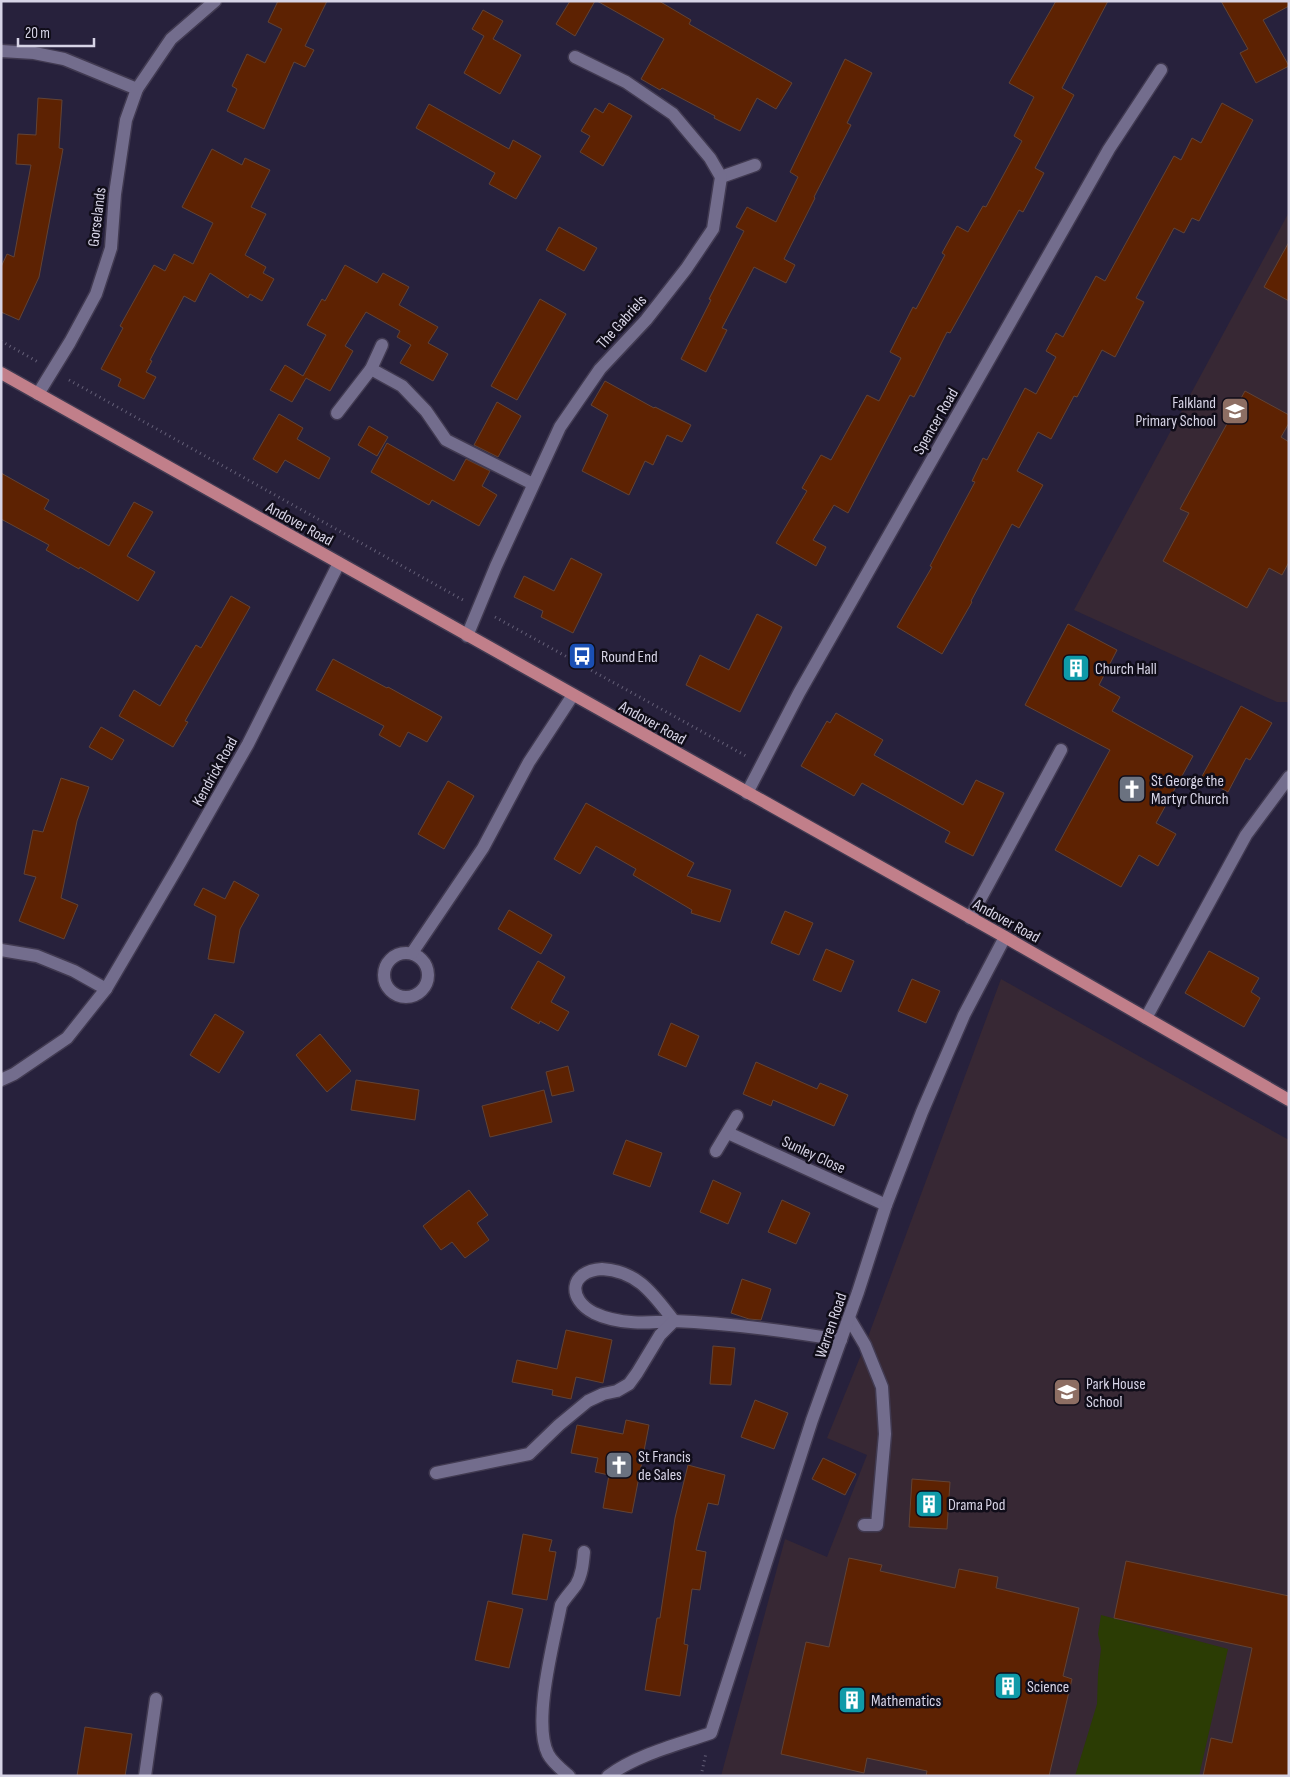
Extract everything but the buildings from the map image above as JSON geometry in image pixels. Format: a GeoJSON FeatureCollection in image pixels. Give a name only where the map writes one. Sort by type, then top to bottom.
{"type":"FeatureCollection","features":[{"type":"Feature","properties":{"kind":"main road","name":"Andover Road"},"geometry":{"type":"LineString","coordinates":[[1,373],[1005,937],[1289,1100]]}},
{"type":"Feature","properties":{"kind":"street","name":"Gorselands"},"geometry":{"type":"LineString","coordinates":[[38,394],[96,294],[111,248],[115,194],[126,120],[137,89],[171,39],[215,1]]}},
{"type":"Feature","properties":{"kind":"street"},"geometry":{"type":"LineString","coordinates":[[1,51],[34,53],[64,59],[137,89]]}},
{"type":"Feature","properties":{"kind":"street"},"geometry":{"type":"LineString","coordinates":[[575,57],[626,82],[673,114],[710,158],[721,177],[756,165]]}},
{"type":"Feature","properties":{"kind":"street","name":"Spencer Road"},"geometry":{"type":"LineString","coordinates":[[747,793],[799,693],[1109,149],[1161,70]]}},
{"type":"Feature","properties":{"kind":"street","name":"The Gabriels"},"geometry":{"type":"LineString","coordinates":[[467,636],[560,427],[600,369],[646,320],[686,269],[713,229],[721,177]]}},
{"type":"Feature","properties":{"kind":"street"},"geometry":{"type":"LineString","coordinates":[[337,413],[371,369],[382,345]]}},
{"type":"Feature","properties":{"kind":"street"},"geometry":{"type":"LineString","coordinates":[[371,369],[402,386],[426,411],[446,440],[533,484]]}},
{"type":"Feature","properties":{"kind":"street","name":"Kendrick Road"},"geometry":{"type":"LineString","coordinates":[[1,1080],[14,1074],[67,1038],[106,989],[248,744],[339,564]]}},
{"type":"Feature","properties":{"kind":"street"},"geometry":{"type":"LineString","coordinates":[[412,953],[483,848],[529,762],[573,695]]}},
{"type":"Feature","properties":{"kind":"street"},"geometry":{"type":"LineString","coordinates":[[970,918],[1061,750]]}},
{"type":"Feature","properties":{"kind":"street"},"geometry":{"type":"LineString","coordinates":[[1146,1018],[1246,835],[1289,777]]}},
{"type":"Feature","properties":{"kind":"street","name":"Warren Road"},"geometry":{"type":"LineString","coordinates":[[608,1776],[619,1768],[652,1753],[711,1734],[812,1420],[849,1318],[886,1205],[922,1112],[964,1015],[1005,937]]}},
{"type":"Feature","properties":{"kind":"street"},"geometry":{"type":"LineString","coordinates":[[1,950],[38,956],[74,971],[106,989]]}},
{"type":"Feature","properties":{"kind":"street"},"geometry":{"type":"LineString","coordinates":[[716,1151],[737,1116]]}},
{"type":"Feature","properties":{"kind":"street","name":"Sunley Close"},"geometry":{"type":"LineString","coordinates":[[728,1133],[886,1205]]}},
{"type":"Feature","properties":{"kind":"street"},"geometry":{"type":"LineString","coordinates":[[674,1321],[653,1293],[640,1281],[626,1274],[615,1270],[592,1270],[583,1274],[577,1280],[575,1287],[580,1301],[586,1308],[595,1314],[611,1319],[628,1322],[711,1322],[841,1340]]}},
{"type":"Feature","properties":{"kind":"street"},"geometry":{"type":"LineString","coordinates":[[849,1318],[865,1345],[882,1387],[885,1434],[877,1525],[864,1525]]}},
{"type":"Feature","properties":{"kind":"street"},"geometry":{"type":"LineString","coordinates":[[436,1473],[529,1454],[559,1425],[588,1401],[629,1384],[638,1373],[660,1335],[674,1321]]}},
{"type":"Feature","properties":{"kind":"street"},"geometry":{"type":"LineString","coordinates":[[569,1776],[548,1754],[542,1734],[542,1707],[561,1606],[576,1586],[584,1552]]}},
{"type":"Feature","properties":{"kind":"street"},"geometry":{"type":"LineString","coordinates":[[144,1776],[156,1699]]}},
{"type":"Feature","properties":{"kind":"path"},"geometry":{"type":"LineString","coordinates":[[1,341],[478,608],[762,764]]}},
{"type":"Feature","properties":{"kind":"shaded area","name":"Falkland Primary School"},"geometry":{"type":"Polygon","coordinates":[[[1289,212],[1289,702],[1277,702],[1074,610],[1289,212]]]}},
{"type":"Feature","properties":{"kind":"shaded area","name":"Park House School"},"geometry":{"type":"Polygon","coordinates":[[[1001,979],[1289,1140],[1289,1776],[721,1776],[785,1539],[827,1557],[867,1455],[827,1438],[865,1345],[1001,979]]]}},
{"type":"Feature","properties":{"kind":"green space"},"geometry":{"type":"Polygon","coordinates":[[[1101,1615],[1228,1649],[1199,1776],[1075,1776],[1097,1704],[1101,1649],[1098,1634],[1101,1615]]]}},
{"type":"Feature","properties":{"kind":"place","name":"Falkland Primary School"},"geometry":{"type":"Point","coordinates":[1235,411]}},
{"type":"Feature","properties":{"kind":"place","name":"Round End"},"geometry":{"type":"Point","coordinates":[582,656]}},
{"type":"Feature","properties":{"kind":"place","name":"Church Hall"},"geometry":{"type":"Point","coordinates":[1076,668]}},
{"type":"Feature","properties":{"kind":"place","name":"St George the Martyr Church"},"geometry":{"type":"Point","coordinates":[1132,789]}},
{"type":"Feature","properties":{"kind":"place","name":"Park House School"},"geometry":{"type":"Point","coordinates":[1067,1392]}},
{"type":"Feature","properties":{"kind":"place","name":"St Francis de Sales"},"geometry":{"type":"Point","coordinates":[619,1465]}},
{"type":"Feature","properties":{"kind":"place","name":"Drama Pod"},"geometry":{"type":"Point","coordinates":[929,1504]}},
{"type":"Feature","properties":{"kind":"place","name":"Science"},"geometry":{"type":"Point","coordinates":[1008,1686]}},
{"type":"Feature","properties":{"kind":"place","name":"Mathematics"},"geometry":{"type":"Point","coordinates":[852,1700]}}]}
